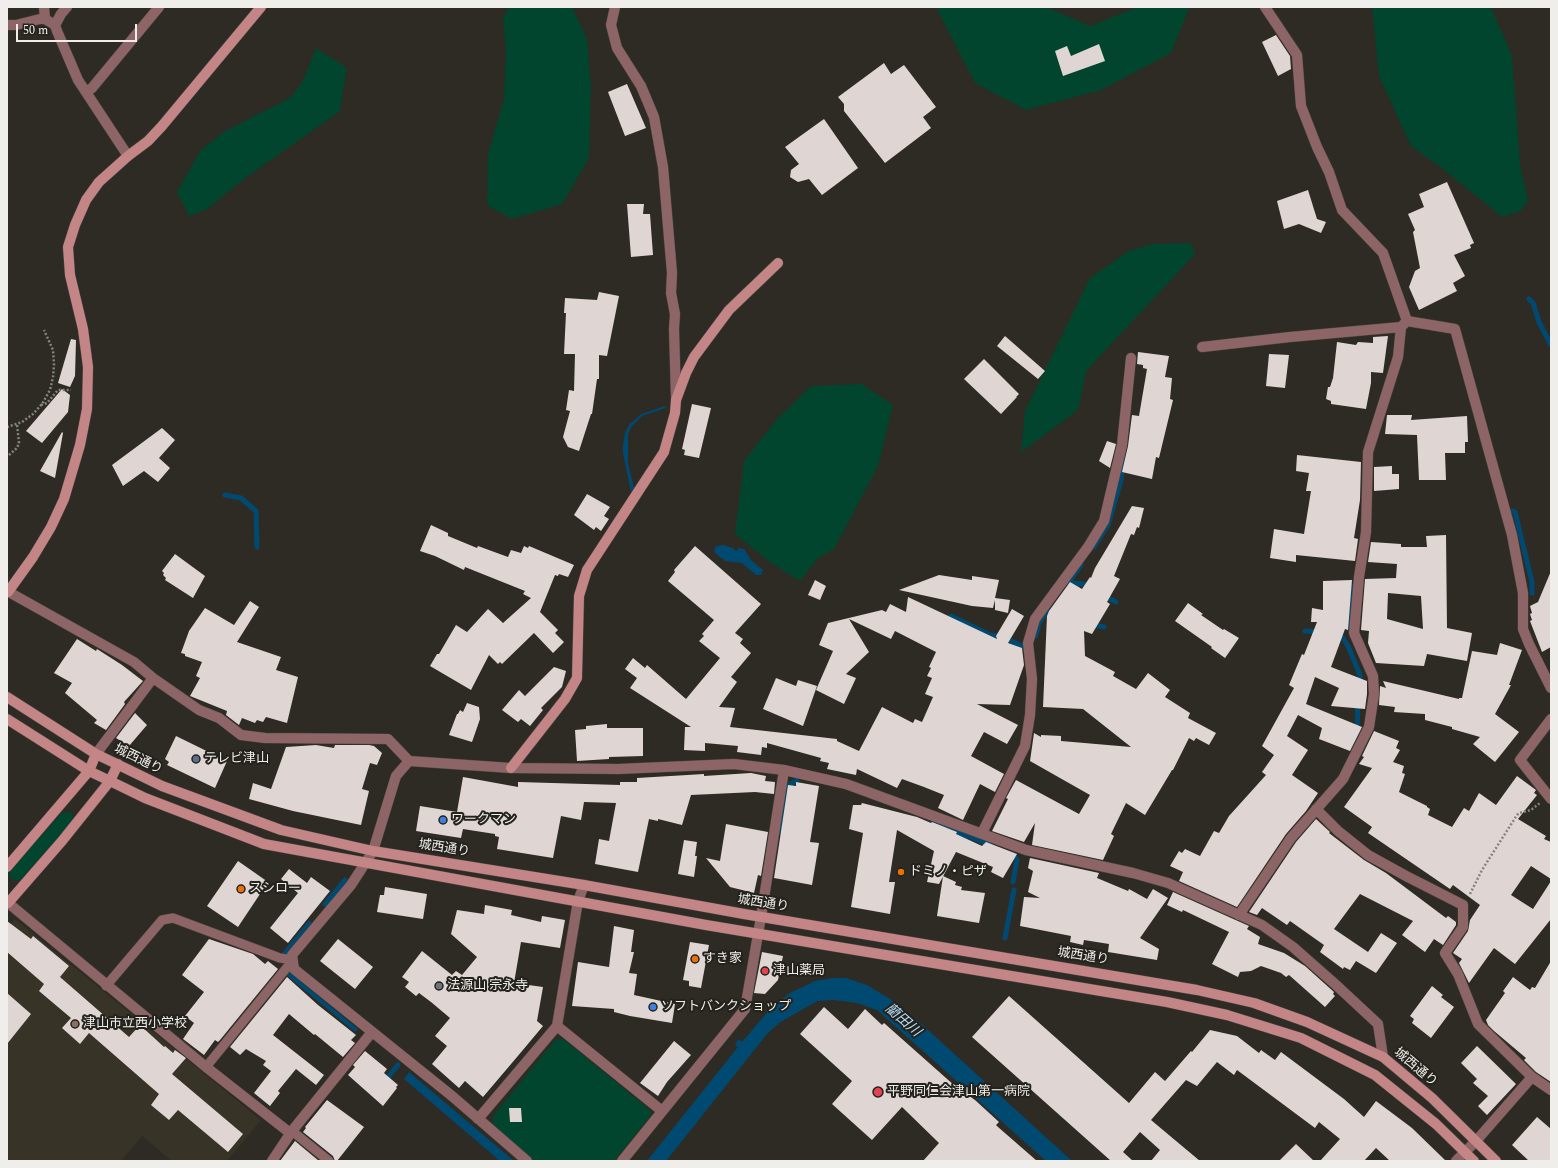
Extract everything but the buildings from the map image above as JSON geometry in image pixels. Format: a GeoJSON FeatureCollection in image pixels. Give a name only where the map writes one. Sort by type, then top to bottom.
{"type":"FeatureCollection","features":[{"type":"Feature","properties":{"kind":"street"},"geometry":{"type":"LineString","coordinates":[[44,7],[45,19]]}},
{"type":"Feature","properties":{"kind":"street"},"geometry":{"type":"LineString","coordinates":[[54,25],[60,14],[67,7]]}},
{"type":"Feature","properties":{"kind":"street"},"geometry":{"type":"LineString","coordinates":[[86,92],[92,88],[159,7]]}},
{"type":"Feature","properties":{"kind":"street"},"geometry":{"type":"LineString","coordinates":[[261,7],[162,126],[148,141],[128,156],[99,182],[86,200],[75,225],[68,247],[70,275],[83,329],[88,367],[87,409],[80,445],[64,499],[51,527],[33,557],[8,592],[134,662],[153,678],[199,710],[219,718],[241,735],[265,738],[388,739],[409,761],[511,768],[618,770],[734,764],[784,770],[846,784],[1026,850],[1133,873],[1168,884],[1262,925],[1293,947],[1378,1024],[1383,1057]]}},
{"type":"Feature","properties":{"kind":"street"},"geometry":{"type":"LineString","coordinates":[[511,768],[565,699],[577,678],[579,596],[587,570],[664,452],[676,413],[675,314],[671,293],[672,274],[663,167],[654,117],[641,86],[617,48],[611,25],[615,7]]}},
{"type":"Feature","properties":{"kind":"street"},"geometry":{"type":"LineString","coordinates":[[1239,915],[1291,838],[1343,779],[1369,727],[1374,694],[1373,676],[1354,633],[1359,578],[1366,532],[1368,452],[1398,357],[1404,324],[1383,253],[1342,210],[1329,172],[1300,106],[1298,55],[1265,7]]}},
{"type":"Feature","properties":{"kind":"street"},"geometry":{"type":"LineString","coordinates":[[7,25],[16,25],[32,20],[45,19],[54,25],[78,80],[128,156]]}},
{"type":"Feature","properties":{"kind":"street"},"geometry":{"type":"LineString","coordinates":[[676,400],[686,373],[694,357],[729,310],[778,263]]}},
{"type":"Feature","properties":{"kind":"street"},"geometry":{"type":"LineString","coordinates":[[1202,347],[1404,324],[1455,329],[1512,535],[1523,593],[1523,629],[1551,688]]}},
{"type":"Feature","properties":{"kind":"street"},"geometry":{"type":"LineString","coordinates":[[982,833],[1025,746],[1030,715],[1032,679],[1028,643],[1035,619],[1088,546],[1104,521],[1122,445],[1130,358]]}},
{"type":"Feature","properties":{"kind":"street"},"geometry":{"type":"LineString","coordinates":[[7,867],[89,771],[96,754],[153,678]]}},
{"type":"Feature","properties":{"kind":"street","name":"城西通り"},"geometry":{"type":"LineString","coordinates":[[7,697],[96,754],[162,786],[281,830],[373,851],[584,885],[761,917],[1197,990],[1254,1003],[1307,1022],[1383,1057],[1432,1098],[1496,1161]]}},
{"type":"Feature","properties":{"kind":"street"},"geometry":{"type":"LineString","coordinates":[[7,719],[89,771],[145,798],[264,844],[706,925],[1167,1002],[1227,1015],[1301,1038],[1375,1075],[1436,1124],[1474,1161]]}},
{"type":"Feature","properties":{"kind":"street"},"geometry":{"type":"LineString","coordinates":[[1550,798],[1520,760],[1551,719]]}},
{"type":"Feature","properties":{"kind":"street"},"geometry":{"type":"LineString","coordinates":[[409,761],[396,776],[373,851],[351,885],[292,955],[294,969],[452,1096],[527,1161]]}},
{"type":"Feature","properties":{"kind":"street"},"geometry":{"type":"LineString","coordinates":[[118,764],[110,781],[62,841],[8,902],[106,986],[206,1067],[291,1132]]}},
{"type":"Feature","properties":{"kind":"street"},"geometry":{"type":"LineString","coordinates":[[622,1161],[745,1009],[784,770]]}},
{"type":"Feature","properties":{"kind":"street"},"geometry":{"type":"LineString","coordinates":[[1316,809],[1338,831],[1368,855],[1463,905],[1463,927],[1445,953],[1458,974],[1478,1024],[1532,1077],[1551,1090]]}},
{"type":"Feature","properties":{"kind":"street"},"geometry":{"type":"LineString","coordinates":[[478,1119],[557,1026],[578,901],[584,885]]}},
{"type":"Feature","properties":{"kind":"street"},"geometry":{"type":"LineString","coordinates":[[557,1026],[662,1111]]}},
{"type":"Feature","properties":{"kind":"street"},"geometry":{"type":"LineString","coordinates":[[272,1161],[291,1132],[372,1032]]}},
{"type":"Feature","properties":{"kind":"street"},"geometry":{"type":"LineString","coordinates":[[1456,1161],[1476,1141],[1532,1077]]}},
{"type":"Feature","properties":{"kind":"lane"},"geometry":{"type":"LineString","coordinates":[[106,986],[162,920],[173,918],[280,958],[293,960]]}},
{"type":"Feature","properties":{"kind":"lane"},"geometry":{"type":"LineString","coordinates":[[206,1067],[293,960]]}},
{"type":"Feature","properties":{"kind":"lane"},"geometry":{"type":"LineString","coordinates":[[291,1132],[329,1161]]}},
{"type":"Feature","properties":{"kind":"path"},"geometry":{"type":"LineString","coordinates":[[7,427],[17,424],[33,414],[50,390],[54,365],[53,350],[44,330]]}},
{"type":"Feature","properties":{"kind":"path"},"geometry":{"type":"LineString","coordinates":[[40,406],[46,403],[58,390],[71,390]]}},
{"type":"Feature","properties":{"kind":"path"},"geometry":{"type":"LineString","coordinates":[[9,455],[17,448],[19,443],[17,424]]}},
{"type":"Feature","properties":{"kind":"path"},"geometry":{"type":"LineString","coordinates":[[1463,905],[1478,880],[1482,870],[1517,815],[1519,813],[1532,810],[1550,798]]}},
{"type":"Feature","properties":{"kind":"shaded area","name":"津山市立西小学校"},"geometry":{"type":"Polygon","coordinates":[[[15,919],[261,1120],[227,1161],[172,1161],[142,1136],[121,1161],[7,1161],[7,928],[15,919]]]}},
{"type":"Feature","properties":{"kind":"green space"},"geometry":{"type":"Polygon","coordinates":[[[509,7],[572,7],[587,39],[591,88],[589,158],[562,204],[512,219],[487,205],[488,154],[504,99],[506,51],[503,18],[509,7]]]}},
{"type":"Feature","properties":{"kind":"green space"},"geometry":{"type":"Polygon","coordinates":[[[936,7],[1046,7],[1090,26],[1138,7],[1189,8],[1171,53],[1101,90],[1026,110],[975,83],[936,7]]]}},
{"type":"Feature","properties":{"kind":"green space"},"geometry":{"type":"Polygon","coordinates":[[[1372,7],[1491,7],[1512,56],[1520,165],[1528,200],[1521,211],[1502,217],[1443,169],[1411,146],[1379,76],[1372,7]]]}},
{"type":"Feature","properties":{"kind":"green space"},"geometry":{"type":"Polygon","coordinates":[[[316,48],[347,68],[340,111],[244,179],[207,209],[189,216],[177,192],[200,151],[225,131],[290,98],[303,81],[316,48]]]}},
{"type":"Feature","properties":{"kind":"green space"},"geometry":{"type":"Polygon","coordinates":[[[1191,243],[1195,254],[1086,371],[1078,410],[1021,452],[1025,411],[1090,278],[1129,251],[1153,244],[1191,243]]]}},
{"type":"Feature","properties":{"kind":"green space"},"geometry":{"type":"Polygon","coordinates":[[[862,384],[893,405],[878,466],[834,549],[818,558],[800,581],[771,563],[735,534],[744,461],[776,420],[811,386],[862,384]]]}},
{"type":"Feature","properties":{"kind":"green space"},"geometry":{"type":"Polygon","coordinates":[[[72,812],[72,822],[20,880],[14,880],[10,877],[9,871],[62,813],[72,812]]]}},
{"type":"Feature","properties":{"kind":"green space"},"geometry":{"type":"Polygon","coordinates":[[[556,1039],[563,1039],[650,1110],[651,1115],[614,1161],[534,1161],[493,1126],[493,1116],[556,1039]]]}},
{"type":"Feature","properties":{"kind":"water"},"geometry":{"type":"Polygon","coordinates":[[[665,406],[666,408],[642,416],[631,427],[628,435],[628,463],[634,488],[631,492],[623,453],[625,433],[629,425],[641,414],[665,406]]]}},
{"type":"Feature","properties":{"kind":"water"},"geometry":{"type":"Polygon","coordinates":[[[723,545],[733,548],[736,551],[739,548],[744,549],[751,560],[763,570],[761,575],[756,575],[742,563],[725,561],[715,553],[714,550],[716,546],[723,545]]]}},
{"type":"Feature","properties":{"kind":"water"},"geometry":{"type":"Polygon","coordinates":[[[309,920],[312,923],[288,951],[289,972],[358,1029],[355,1032],[285,974],[282,953],[309,920]]]}},
{"type":"Feature","properties":{"kind":"water","name":"藺田川"},"geometry":{"type":"Polygon","coordinates":[[[832,978],[846,978],[867,985],[890,999],[916,1021],[917,1020],[1072,1161],[1046,1161],[877,1010],[857,1003],[834,1000],[817,1001],[779,1023],[767,1034],[666,1161],[647,1161],[738,1047],[735,1045],[739,1039],[742,1042],[771,1008],[790,993],[815,981],[832,978]]]}},
{"type":"Feature","properties":{"kind":"water"},"geometry":{"type":"Polygon","coordinates":[[[409,1072],[514,1161],[500,1161],[404,1079],[409,1072]]]}},
{"type":"Feature","properties":{"kind":"waterway"},"geometry":{"type":"LineString","coordinates":[[1529,299],[1533,303],[1539,322],[1551,345]]}},
{"type":"Feature","properties":{"kind":"waterway"},"geometry":{"type":"LineString","coordinates":[[1094,547],[1108,525],[1121,480],[1124,457]]}},
{"type":"Feature","properties":{"kind":"waterway"},"geometry":{"type":"LineString","coordinates":[[225,495],[241,498],[256,511],[257,547]]}},
{"type":"Feature","properties":{"kind":"waterway"},"geometry":{"type":"LineString","coordinates":[[1513,511],[1515,512],[1532,582],[1532,593]]}},
{"type":"Feature","properties":{"kind":"waterway"},"geometry":{"type":"LineString","coordinates":[[1069,582],[1081,565]]}},
{"type":"Feature","properties":{"kind":"waterway"},"geometry":{"type":"LineString","coordinates":[[1069,583],[1084,584],[1090,588]]}},
{"type":"Feature","properties":{"kind":"waterway"},"geometry":{"type":"LineString","coordinates":[[1350,631],[1349,612],[1353,587]]}},
{"type":"Feature","properties":{"kind":"waterway"},"geometry":{"type":"LineString","coordinates":[[1104,596],[1116,602]]}},
{"type":"Feature","properties":{"kind":"waterway"},"geometry":{"type":"LineString","coordinates":[[1036,636],[1039,623],[1047,611],[1055,613]]}},
{"type":"Feature","properties":{"kind":"waterway"},"geometry":{"type":"LineString","coordinates":[[946,621],[951,616],[990,635],[1003,637],[1022,646]]}},
{"type":"Feature","properties":{"kind":"waterway"},"geometry":{"type":"LineString","coordinates":[[1091,624],[1104,627]]}},
{"type":"Feature","properties":{"kind":"waterway"},"geometry":{"type":"LineString","coordinates":[[1305,631],[1320,632]]}},
{"type":"Feature","properties":{"kind":"waterway"},"geometry":{"type":"LineString","coordinates":[[1337,636],[1343,638],[1348,646],[1360,675],[1359,684]]}},
{"type":"Feature","properties":{"kind":"waterway"},"geometry":{"type":"LineString","coordinates":[[1357,732],[1358,702]]}},
{"type":"Feature","properties":{"kind":"waterway"},"geometry":{"type":"LineString","coordinates":[[780,832],[788,786],[797,780]]}},
{"type":"Feature","properties":{"kind":"waterway"},"geometry":{"type":"LineString","coordinates":[[934,821],[949,828],[949,830],[969,837]]}},
{"type":"Feature","properties":{"kind":"waterway"},"geometry":{"type":"LineString","coordinates":[[973,838],[990,845]]}},
{"type":"Feature","properties":{"kind":"waterway"},"geometry":{"type":"LineString","coordinates":[[1011,854],[1017,860],[1013,882]]}},
{"type":"Feature","properties":{"kind":"waterway"},"geometry":{"type":"LineString","coordinates":[[325,904],[345,880]]}},
{"type":"Feature","properties":{"kind":"waterway"},"geometry":{"type":"LineString","coordinates":[[1005,938],[1014,890]]}},
{"type":"Feature","properties":{"kind":"waterway"},"geometry":{"type":"LineString","coordinates":[[384,1082],[398,1065]]}},
{"type":"Feature","properties":{"kind":"place","name":"テレビ津山"},"geometry":{"type":"Point","coordinates":[196,759]}},
{"type":"Feature","properties":{"kind":"place","name":"ワークマン"},"geometry":{"type":"Point","coordinates":[443,820]}},
{"type":"Feature","properties":{"kind":"place","name":"ドミノ・ピザ"},"geometry":{"type":"Point","coordinates":[901,872]}},
{"type":"Feature","properties":{"kind":"place","name":"スシロー"},"geometry":{"type":"Point","coordinates":[241,889]}},
{"type":"Feature","properties":{"kind":"place","name":"すき家"},"geometry":{"type":"Point","coordinates":[695,959]}},
{"type":"Feature","properties":{"kind":"place","name":"津山薬局"},"geometry":{"type":"Point","coordinates":[765,971]}},
{"type":"Feature","properties":{"kind":"place","name":"法源山 宗永寺"},"geometry":{"type":"Point","coordinates":[439,986]}},
{"type":"Feature","properties":{"kind":"place","name":"ソフトバンクショップ"},"geometry":{"type":"Point","coordinates":[653,1007]}},
{"type":"Feature","properties":{"kind":"place","name":"津山市立西小学校"},"geometry":{"type":"Point","coordinates":[75,1024]}},
{"type":"Feature","properties":{"kind":"place","name":"平野同仁会津山第一病院"},"geometry":{"type":"Point","coordinates":[878,1092]}}]}
